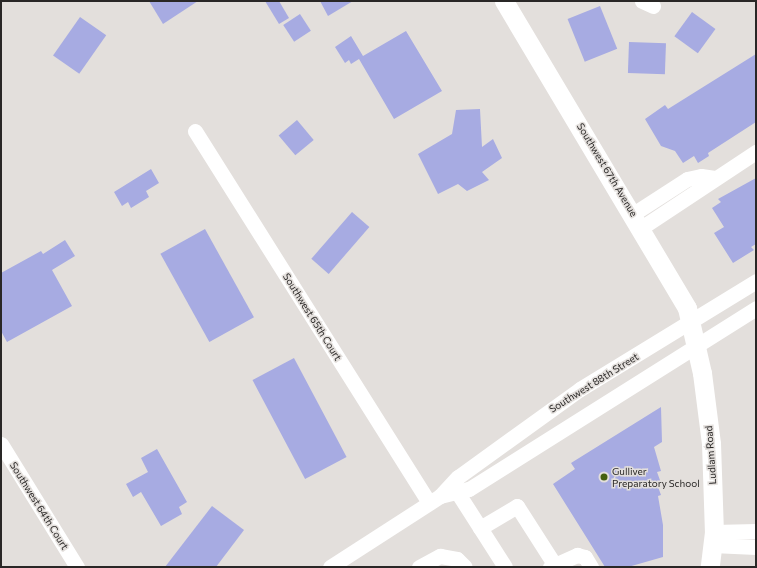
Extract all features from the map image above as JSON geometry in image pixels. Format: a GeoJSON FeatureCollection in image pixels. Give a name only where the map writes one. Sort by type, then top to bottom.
{"type":"FeatureCollection","features":[{"type":"Feature","properties":{"kind":"main road","name":"Southwest 67th Avenue"},"geometry":{"type":"LineString","coordinates":[[504,1],[637,221],[683,301],[691,322],[696,345]]}},
{"type":"Feature","properties":{"kind":"main road","name":"Ludlam Road"},"geometry":{"type":"LineString","coordinates":[[696,345],[710,436],[713,538],[710,567]]}},
{"type":"Feature","properties":{"kind":"street","name":"Southwest 65th Court"},"geometry":{"type":"LineString","coordinates":[[195,131],[435,500]]}},
{"type":"Feature","properties":{"kind":"street"},"geometry":{"type":"LineString","coordinates":[[637,221],[687,178],[701,176],[715,178],[756,152]]}},
{"type":"Feature","properties":{"kind":"street","name":"Southwest 88th Street"},"geometry":{"type":"LineString","coordinates":[[454,488],[458,476],[580,389],[756,281]]}},
{"type":"Feature","properties":{"kind":"street"},"geometry":{"type":"LineString","coordinates":[[330,567],[454,488],[469,489],[756,308]]}},
{"type":"Feature","properties":{"kind":"street","name":"Southwest 64th Court"},"geometry":{"type":"LineString","coordinates":[[1,444],[77,567]]}},
{"type":"Feature","properties":{"kind":"street"},"geometry":{"type":"LineString","coordinates":[[454,488],[505,567]]}},
{"type":"Feature","properties":{"kind":"street"},"geometry":{"type":"LineString","coordinates":[[480,528],[518,506],[554,566],[571,555],[581,555],[591,567]]}},
{"type":"Feature","properties":{"kind":"street"},"geometry":{"type":"LineString","coordinates":[[713,538],[756,531]]}},
{"type":"Feature","properties":{"kind":"street"},"geometry":{"type":"LineString","coordinates":[[713,538],[756,547]]}},
{"type":"Feature","properties":{"kind":"street"},"geometry":{"type":"LineString","coordinates":[[419,567],[440,556],[452,557],[465,567]]}},
{"type":"Feature","properties":{"kind":"building"},"geometry":{"type":"Polygon","coordinates":[[[149,1],[198,1],[163,24],[149,1]]]}},
{"type":"Feature","properties":{"kind":"building"},"geometry":{"type":"Polygon","coordinates":[[[265,1],[279,1],[289,18],[279,24],[265,1]]]}},
{"type":"Feature","properties":{"kind":"building"},"geometry":{"type":"Polygon","coordinates":[[[320,1],[353,1],[328,16],[320,1]]]}},
{"type":"Feature","properties":{"kind":"building"},"geometry":{"type":"Polygon","coordinates":[[[600,6],[617,49],[585,62],[568,19],[600,6]]]}},
{"type":"Feature","properties":{"kind":"building"},"geometry":{"type":"Polygon","coordinates":[[[692,12],[715,29],[698,53],[674,36],[692,12]]]}},
{"type":"Feature","properties":{"kind":"building"},"geometry":{"type":"Polygon","coordinates":[[[300,14],[311,31],[294,42],[283,25],[300,14]]]}},
{"type":"Feature","properties":{"kind":"building"},"geometry":{"type":"Polygon","coordinates":[[[80,17],[106,35],[79,74],[53,56],[80,17]]]}},
{"type":"Feature","properties":{"kind":"building"},"geometry":{"type":"Polygon","coordinates":[[[406,31],[442,91],[394,119],[359,59],[351,64],[349,60],[345,63],[335,47],[351,36],[363,56],[406,31]]]}},
{"type":"Feature","properties":{"kind":"building"},"geometry":{"type":"Polygon","coordinates":[[[629,42],[666,43],[665,74],[628,73],[629,42]]]}},
{"type":"Feature","properties":{"kind":"building"},"geometry":{"type":"Polygon","coordinates":[[[756,54],[756,122],[708,153],[709,156],[698,163],[694,156],[683,163],[675,151],[661,146],[645,119],[665,105],[668,109],[756,54]]]}},
{"type":"Feature","properties":{"kind":"building"},"geometry":{"type":"Polygon","coordinates":[[[480,109],[482,147],[493,139],[502,158],[482,172],[489,180],[467,191],[458,184],[438,194],[418,154],[452,134],[456,110],[480,109]]]}},
{"type":"Feature","properties":{"kind":"building"},"geometry":{"type":"Polygon","coordinates":[[[297,120],[314,140],[295,155],[279,135],[297,120]]]}},
{"type":"Feature","properties":{"kind":"building"},"geometry":{"type":"Polygon","coordinates":[[[151,169],[159,183],[146,191],[149,197],[131,208],[128,202],[122,206],[114,192],[151,169]]]}},
{"type":"Feature","properties":{"kind":"building"},"geometry":{"type":"Polygon","coordinates":[[[756,178],[756,244],[751,247],[754,250],[733,263],[714,233],[724,227],[712,208],[721,202],[718,199],[756,178]]]}},
{"type":"Feature","properties":{"kind":"building"},"geometry":{"type":"Polygon","coordinates":[[[352,212],[369,227],[329,274],[311,259],[352,212]]]}},
{"type":"Feature","properties":{"kind":"building"},"geometry":{"type":"Polygon","coordinates":[[[205,229],[254,317],[209,342],[160,254],[205,229]]]}},
{"type":"Feature","properties":{"kind":"building"},"geometry":{"type":"Polygon","coordinates":[[[65,240],[75,256],[52,270],[72,306],[7,342],[1,331],[1,273],[41,251],[43,254],[65,240]]]}},
{"type":"Feature","properties":{"kind":"building"},"geometry":{"type":"Polygon","coordinates":[[[294,358],[347,457],[305,479],[253,380],[294,358]]]}},
{"type":"Feature","properties":{"kind":"building"},"geometry":{"type":"Polygon","coordinates":[[[661,407],[662,442],[654,447],[661,471],[657,472],[661,483],[657,484],[661,495],[658,496],[663,525],[663,557],[628,567],[605,567],[553,484],[575,469],[571,463],[661,407]]]}},
{"type":"Feature","properties":{"kind":"building"},"geometry":{"type":"Polygon","coordinates":[[[157,449],[187,502],[179,507],[182,514],[161,526],[141,492],[133,497],[126,484],[148,472],[141,458],[157,449]]]}},
{"type":"Feature","properties":{"kind":"building"},"geometry":{"type":"Polygon","coordinates":[[[212,506],[244,530],[216,567],[165,567],[212,506]]]}},
{"type":"Feature","properties":{"kind":"place","name":"Gulliver Preparatory School"},"geometry":{"type":"Point","coordinates":[604,477]}}]}
